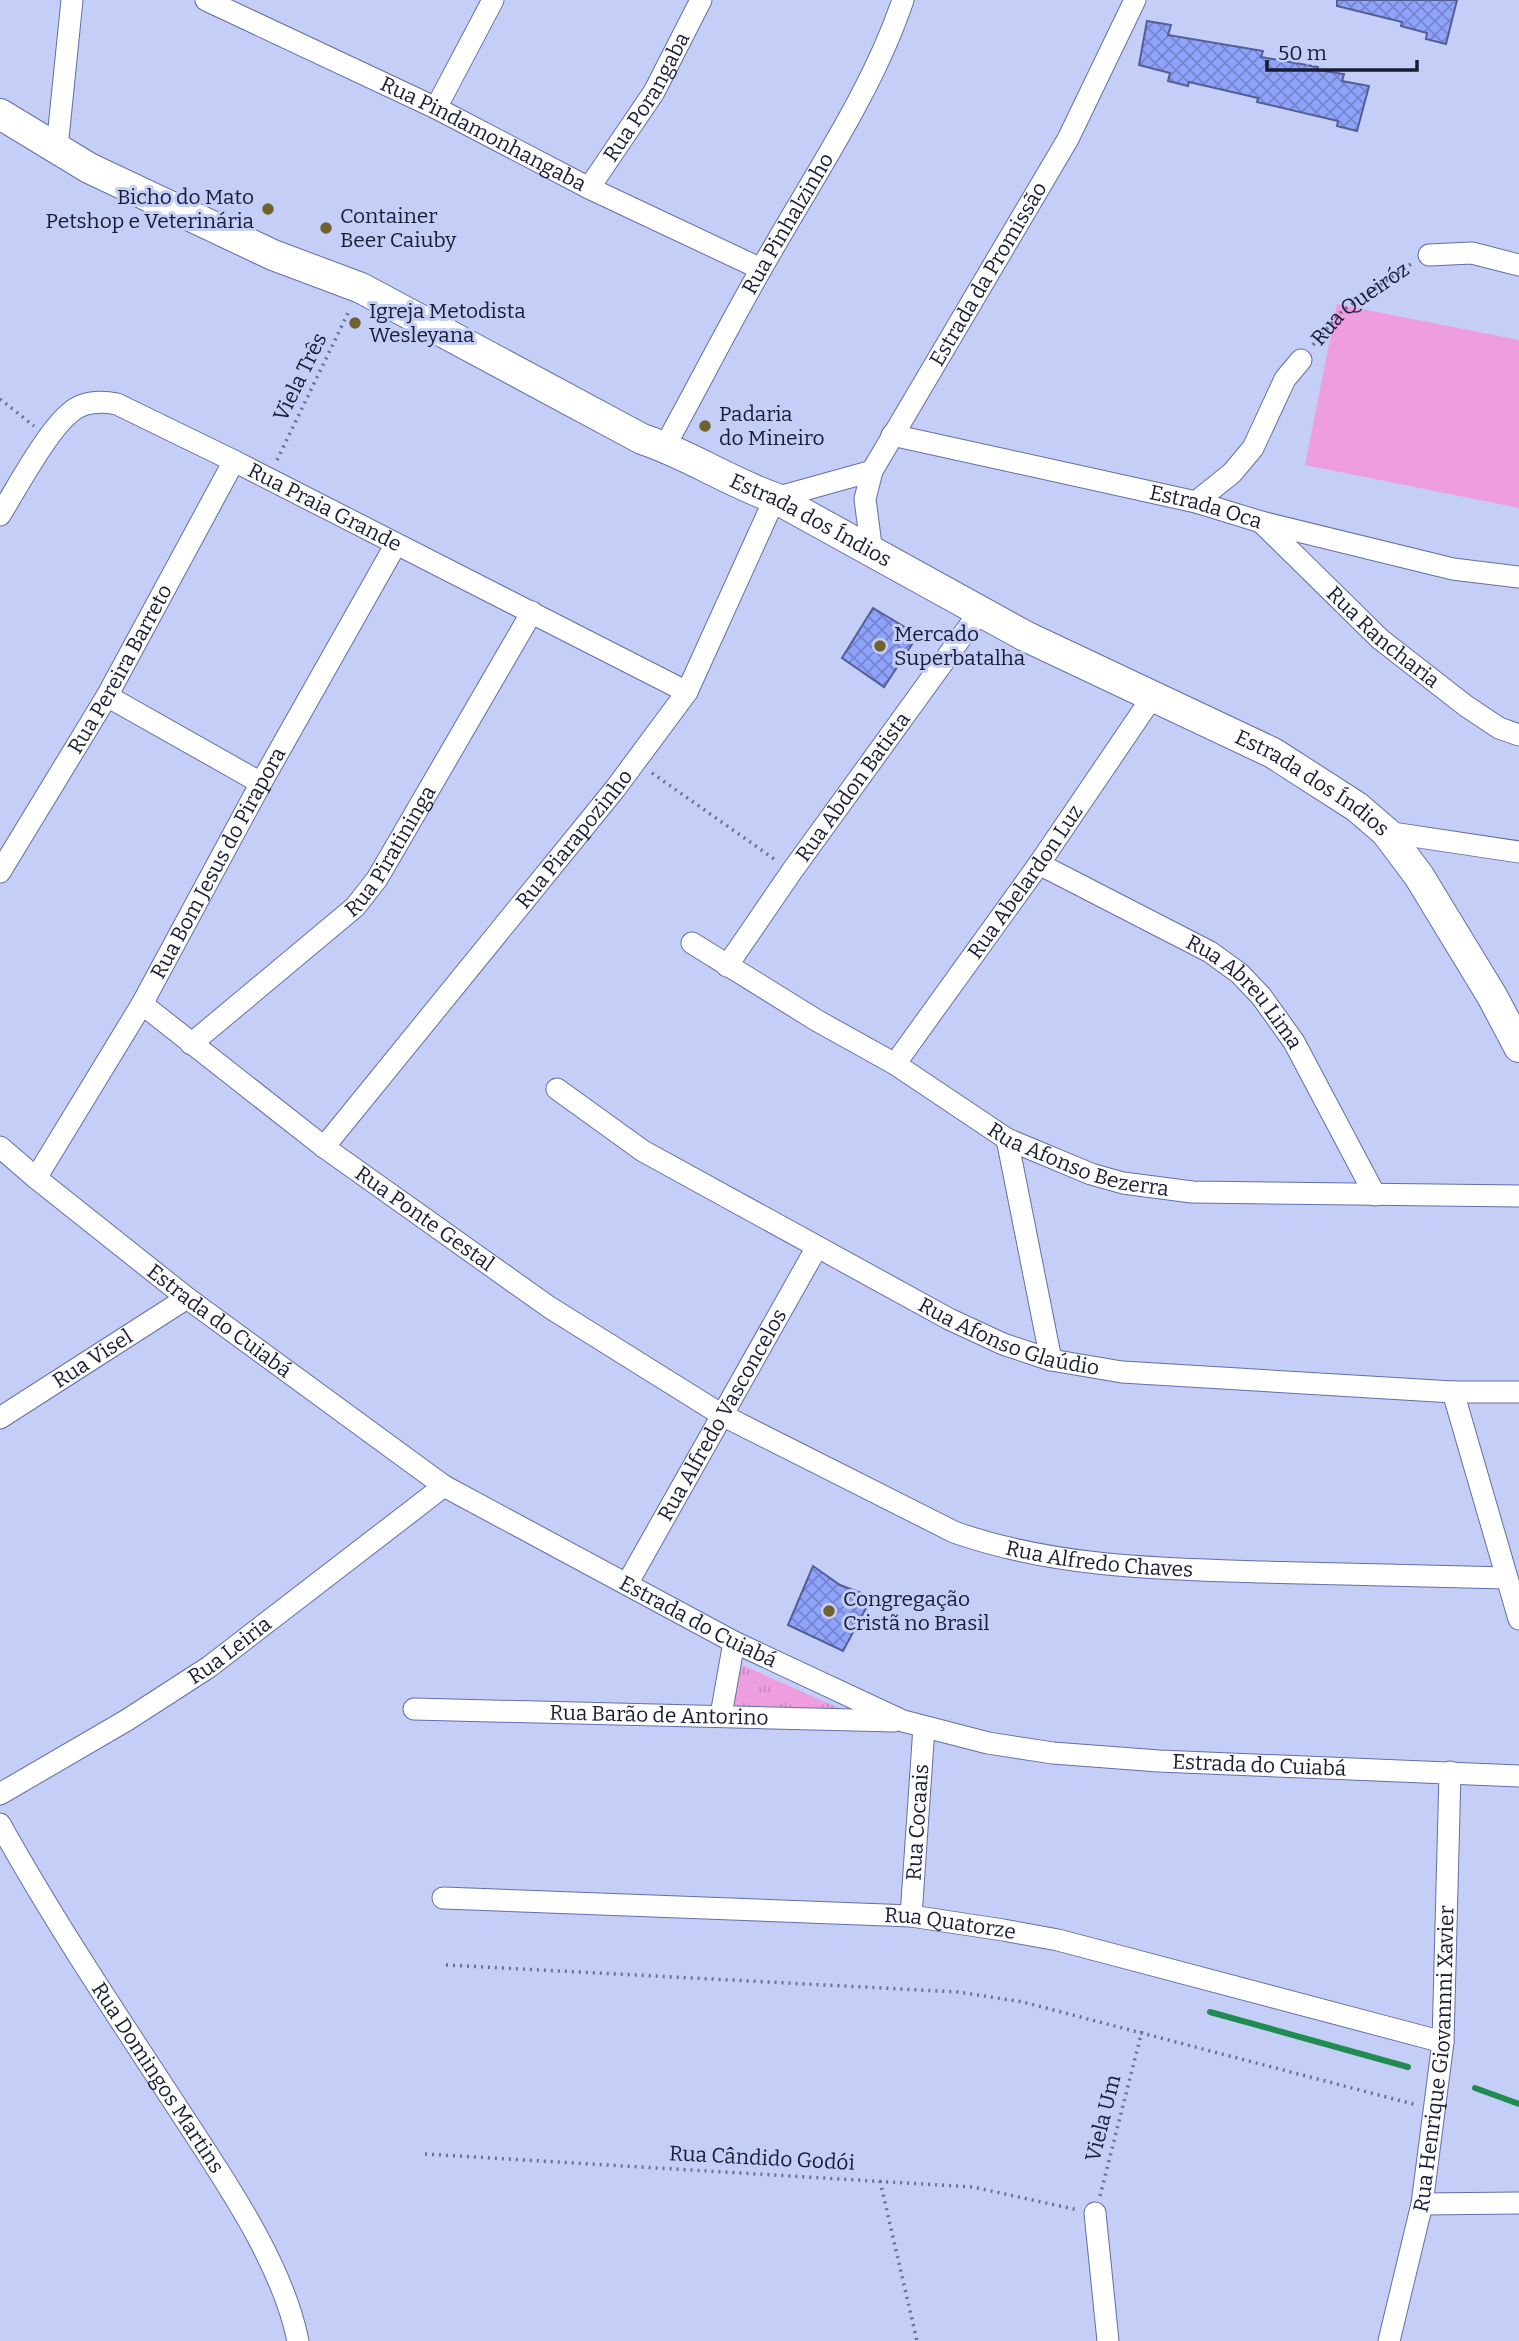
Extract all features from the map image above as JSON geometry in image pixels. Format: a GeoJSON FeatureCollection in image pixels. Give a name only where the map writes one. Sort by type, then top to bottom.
{"type":"FeatureCollection","features":[{"type":"Feature","properties":{"kind":"street"},"geometry":{"type":"LineString","coordinates":[[58,148],[72,0]]}},
{"type":"Feature","properties":{"kind":"street","name":"Rua Pindamonhangaba"},"geometry":{"type":"LineString","coordinates":[[206,0],[436,108],[589,188],[761,269]]}},
{"type":"Feature","properties":{"kind":"street","name":"Rua Porangaba"},"geometry":{"type":"LineString","coordinates":[[589,188],[654,92],[701,0]]}},
{"type":"Feature","properties":{"kind":"street","name":"Rua Pinhalzinho"},"geometry":{"type":"LineString","coordinates":[[666,446],[761,269],[869,84],[892,32],[902,0]]}},
{"type":"Feature","properties":{"kind":"street","name":"Estrada da Promissão"},"geometry":{"type":"LineString","coordinates":[[872,553],[865,499],[872,471],[1068,139],[1135,0]]}},
{"type":"Feature","properties":{"kind":"street"},"geometry":{"type":"LineString","coordinates":[[436,108],[492,3]]}},
{"type":"Feature","properties":{"kind":"street","name":"Estrada dos Índios"},"geometry":{"type":"LineString","coordinates":[[0,114],[89,169],[273,255],[360,288],[642,439],[666,446],[750,489],[775,498],[1026,636],[1273,753],[1320,781],[1386,832],[1419,876],[1519,1047]]}},
{"type":"Feature","properties":{"kind":"street","name":"Rua Queiróz"},"geometry":{"type":"LineString","coordinates":[[1429,256],[1472,253],[1519,265]]}},
{"type":"Feature","properties":{"kind":"street","name":"Rua Queiróz"},"geometry":{"type":"LineString","coordinates":[[1196,502],[1232,473],[1253,448],[1285,379],[1301,360]]}},
{"type":"Feature","properties":{"kind":"street","name":"Rua Praia Grande"},"geometry":{"type":"LineString","coordinates":[[0,515],[49,438],[71,412],[101,401],[117,404],[687,692]]}},
{"type":"Feature","properties":{"kind":"street","name":"Estrada Oca"},"geometry":{"type":"LineString","coordinates":[[892,435],[1196,502],[1261,522],[1453,569],[1519,577]]}},
{"type":"Feature","properties":{"kind":"street","name":"Rua Pereira Barreto"},"geometry":{"type":"LineString","coordinates":[[0,872],[107,696],[234,461]]}},
{"type":"Feature","properties":{"kind":"street"},"geometry":{"type":"LineString","coordinates":[[775,498],[872,471]]}},
{"type":"Feature","properties":{"kind":"street","name":"Rua Piarapozinho"},"geometry":{"type":"LineString","coordinates":[[324,1147],[636,762],[687,692],[775,498]]}},
{"type":"Feature","properties":{"kind":"street","name":"Rua Rancharia"},"geometry":{"type":"LineString","coordinates":[[1261,522],[1380,639],[1466,706],[1499,728],[1519,735]]}},
{"type":"Feature","properties":{"kind":"street","name":"Rua Bom Jesus do Pirapora"},"geometry":{"type":"LineString","coordinates":[[36,1178],[142,1004],[261,783],[396,544]]}},
{"type":"Feature","properties":{"kind":"street","name":"Rua Abdon Batista"},"geometry":{"type":"LineString","coordinates":[[727,966],[981,610]]}},
{"type":"Feature","properties":{"kind":"street","name":"Rua Piratininga"},"geometry":{"type":"LineString","coordinates":[[191,1044],[355,907],[377,879],[532,612]]}},
{"type":"Feature","properties":{"kind":"street"},"geometry":{"type":"LineString","coordinates":[[107,696],[261,783]]}},
{"type":"Feature","properties":{"kind":"street","name":"Rua Abelardon Luz"},"geometry":{"type":"LineString","coordinates":[[895,1064],[1039,864],[1153,696]]}},
{"type":"Feature","properties":{"kind":"street"},"geometry":{"type":"LineString","coordinates":[[1386,832],[1519,852]]}},
{"type":"Feature","properties":{"kind":"street","name":"Rua Abreu Lima"},"geometry":{"type":"LineString","coordinates":[[1039,864],[1199,946],[1239,973],[1261,996],[1294,1042],[1375,1195]]}},
{"type":"Feature","properties":{"kind":"street","name":"Rua Afonso Bezerra"},"geometry":{"type":"LineString","coordinates":[[692,943],[816,1020],[895,1064],[1007,1139],[1091,1174],[1146,1187],[1192,1192],[1519,1196]]}},
{"type":"Feature","properties":{"kind":"street","name":"Rua Ponte Gestal"},"geometry":{"type":"LineString","coordinates":[[142,1004],[324,1147],[549,1307],[722,1415]]}},
{"type":"Feature","properties":{"kind":"street","name":"Rua Afonso Glaúdio"},"geometry":{"type":"LineString","coordinates":[[557,1089],[643,1151],[817,1247],[949,1319],[1003,1344],[1051,1360],[1122,1372],[1453,1392],[1519,1392]]}},
{"type":"Feature","properties":{"kind":"street"},"geometry":{"type":"LineString","coordinates":[[1007,1139],[1051,1360]]}},
{"type":"Feature","properties":{"kind":"street","name":"Estrada do Cuiabá"},"geometry":{"type":"LineString","coordinates":[[0,1147],[187,1298],[444,1486],[734,1642],[903,1721],[988,1743],[1053,1754],[1519,1776]]}},
{"type":"Feature","properties":{"kind":"street","name":"Rua Alfredo Vasconcelos"},"geometry":{"type":"LineString","coordinates":[[627,1584],[817,1247]]}},
{"type":"Feature","properties":{"kind":"street","name":"Rua Visel"},"geometry":{"type":"LineString","coordinates":[[0,1418],[187,1298]]}},
{"type":"Feature","properties":{"kind":"street"},"geometry":{"type":"LineString","coordinates":[[1453,1392],[1519,1619]]}},
{"type":"Feature","properties":{"kind":"street","name":"Rua Alfredo Chaves"},"geometry":{"type":"LineString","coordinates":[[722,1415],[954,1532],[988,1544],[1035,1555],[1085,1562],[1220,1570],[1507,1578]]}},
{"type":"Feature","properties":{"kind":"street","name":"Rua Leiria"},"geometry":{"type":"LineString","coordinates":[[0,1794],[127,1720],[209,1667],[444,1486]]}},
{"type":"Feature","properties":{"kind":"street"},"geometry":{"type":"LineString","coordinates":[[721,1715],[734,1642]]}},
{"type":"Feature","properties":{"kind":"street","name":"Rua Barão de Antorino"},"geometry":{"type":"LineString","coordinates":[[414,1709],[903,1721]]}},
{"type":"Feature","properties":{"kind":"street","name":"Rua Cocaais"},"geometry":{"type":"LineString","coordinates":[[911,1916],[924,1727]]}},
{"type":"Feature","properties":{"kind":"street","name":"Rua Henrique Giovannni Xavier"},"geometry":{"type":"LineString","coordinates":[[1389,2341],[1422,2204],[1436,2109],[1443,2042],[1450,1772]]}},
{"type":"Feature","properties":{"kind":"street","name":"Rua Domingos Martins"},"geometry":{"type":"LineString","coordinates":[[0,1824],[86,1968],[231,2191],[274,2270],[293,2316],[298,2341]]}},
{"type":"Feature","properties":{"kind":"street","name":"Rua Quatorze"},"geometry":{"type":"LineString","coordinates":[[443,1898],[911,1916],[1058,1941],[1443,2042]]}},
{"type":"Feature","properties":{"kind":"street"},"geometry":{"type":"LineString","coordinates":[[1422,2204],[1519,2203]]}},
{"type":"Feature","properties":{"kind":"street"},"geometry":{"type":"LineString","coordinates":[[1095,2213],[1108,2341]]}},
{"type":"Feature","properties":{"kind":"path","name":"Rua Queiróz"},"geometry":{"type":"LineString","coordinates":[[1301,360],[1342,311],[1408,265],[1429,256]]}},
{"type":"Feature","properties":{"kind":"path","name":"Viela Três"},"geometry":{"type":"LineString","coordinates":[[268,479],[360,288]]}},
{"type":"Feature","properties":{"kind":"path"},"geometry":{"type":"LineString","coordinates":[[0,399],[49,438]]}},
{"type":"Feature","properties":{"kind":"path"},"geometry":{"type":"LineString","coordinates":[[636,762],[792,872]]}},
{"type":"Feature","properties":{"kind":"path"},"geometry":{"type":"LineString","coordinates":[[446,1965],[958,1992],[1023,2002],[1142,2031],[1436,2109]]}},
{"type":"Feature","properties":{"kind":"path","name":"Viela Um"},"geometry":{"type":"LineString","coordinates":[[1095,2213],[1142,2031]]}},
{"type":"Feature","properties":{"kind":"path","name":"Rua Cândido Godói"},"geometry":{"type":"LineString","coordinates":[[425,2154],[973,2187],[1095,2213]]}},
{"type":"Feature","properties":{"kind":"path"},"geometry":{"type":"LineString","coordinates":[[880,2181],[917,2341]]}},
{"type":"Feature","properties":{"kind":"green space"},"geometry":{"type":"Polygon","coordinates":[[[1337,304],[1519,340],[1519,508],[1305,465],[1337,304]]]}},
{"type":"Feature","properties":{"kind":"green space"},"geometry":{"type":"Polygon","coordinates":[[[742,1665],[852,1714],[732,1711],[742,1665]]]}},
{"type":"Feature","properties":{"kind":"building"},"geometry":{"type":"Polygon","coordinates":[[[1337,0],[1457,0],[1446,44],[1426,39],[1427,33],[1401,26],[1402,22],[1337,6],[1337,0]]]}},
{"type":"Feature","properties":{"kind":"building"},"geometry":{"type":"Polygon","coordinates":[[[1147,21],[1171,25],[1168,35],[1263,51],[1261,57],[1318,67],[1317,70],[1344,74],[1342,81],[1369,86],[1357,131],[1337,126],[1338,121],[1257,102],[1258,98],[1189,82],[1188,86],[1168,81],[1170,73],[1139,65],[1147,21]]]}},
{"type":"Feature","properties":{"kind":"building","name":"Mercado Superbatalha"},"geometry":{"type":"Polygon","coordinates":[[[873,608],[918,635],[884,687],[842,658],[873,608]]]}},
{"type":"Feature","properties":{"kind":"building","name":"Congregação Cristã no Brasil"},"geometry":{"type":"Polygon","coordinates":[[[813,1566],[840,1585],[872,1597],[843,1651],[788,1625],[813,1566]]]}},
{"type":"Feature","properties":{"kind":"waterway"},"geometry":{"type":"LineString","coordinates":[[1210,2012],[1408,2067]]}},
{"type":"Feature","properties":{"kind":"waterway"},"geometry":{"type":"LineString","coordinates":[[1475,2088],[1519,2104]]}},
{"type":"Feature","properties":{"kind":"place","name":"Bicho do Mato Petshop e Veterinária"},"geometry":{"type":"Point","coordinates":[268,209]}},
{"type":"Feature","properties":{"kind":"place","name":"Container Beer Caiuby"},"geometry":{"type":"Point","coordinates":[326,228]}},
{"type":"Feature","properties":{"kind":"place","name":"Igreja Metodista Wesleyana"},"geometry":{"type":"Point","coordinates":[355,323]}},
{"type":"Feature","properties":{"kind":"place","name":"Padaria do Mineiro"},"geometry":{"type":"Point","coordinates":[705,426]}},
{"type":"Feature","properties":{"kind":"place","name":"Mercado Superbatalha"},"geometry":{"type":"Point","coordinates":[880,646]}},
{"type":"Feature","properties":{"kind":"place","name":"Congregação Cristã no Brasil"},"geometry":{"type":"Point","coordinates":[829,1611]}}]}
